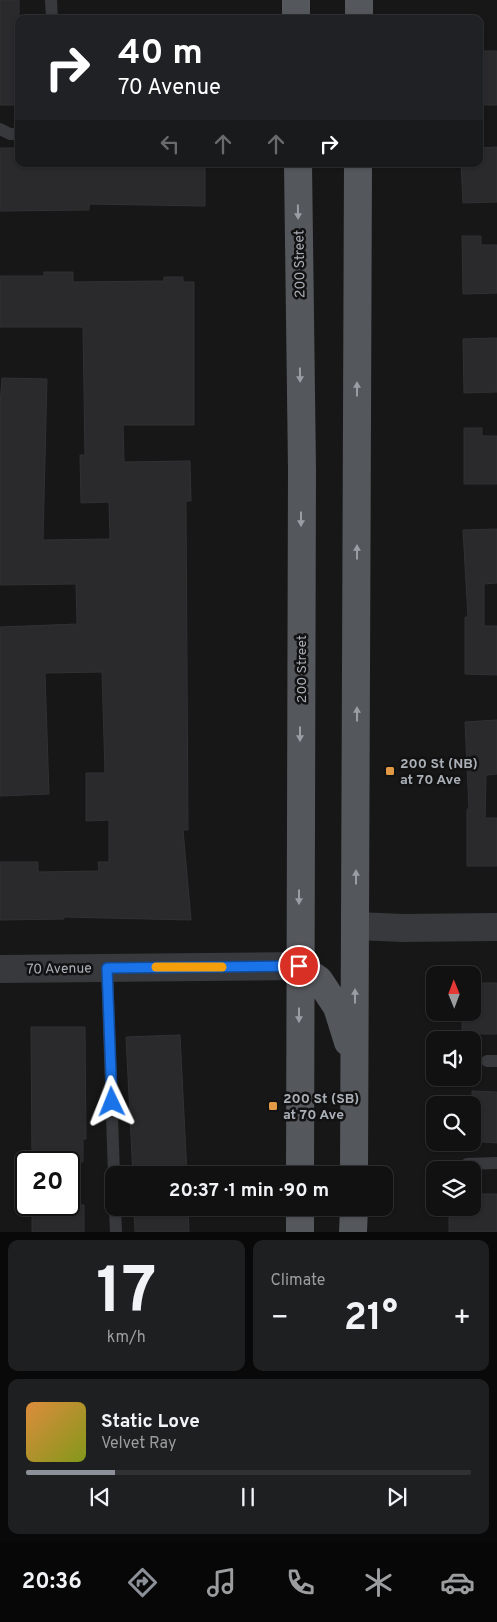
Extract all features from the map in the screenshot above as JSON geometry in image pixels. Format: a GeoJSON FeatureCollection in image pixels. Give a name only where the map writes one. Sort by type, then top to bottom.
{"type":"FeatureCollection","features":[{"type":"Feature","properties":{"kind":"main road"},"geometry":{"type":"LineString","coordinates":[[296,0],[296,15]]}},
{"type":"Feature","properties":{"kind":"main road"},"geometry":{"type":"LineString","coordinates":[[358,15],[359,0]]}},
{"type":"Feature","properties":{"kind":"main road","name":"200 Street"},"geometry":{"type":"LineString","coordinates":[[298,167],[302,470],[299,966],[300,1166]]}},
{"type":"Feature","properties":{"kind":"main road"},"geometry":{"type":"LineString","coordinates":[[354,1166],[358,167]]}},
{"type":"Feature","properties":{"kind":"main road"},"geometry":{"type":"LineString","coordinates":[[299,966],[319,980],[337,1006],[355,1062]]}},
{"type":"Feature","properties":{"kind":"main road"},"geometry":{"type":"LineString","coordinates":[[300,1216],[300,1232]]}},
{"type":"Feature","properties":{"kind":"main road"},"geometry":{"type":"LineString","coordinates":[[354,1216],[354,1232]]}},
{"type":"Feature","properties":{"kind":"street"},"geometry":{"type":"LineString","coordinates":[[356,926],[403,928],[497,927]]}},
{"type":"Feature","properties":{"kind":"street","name":"70 Avenue"},"geometry":{"type":"LineString","coordinates":[[0,969],[299,966]]}},
{"type":"Feature","properties":{"kind":"lane"},"geometry":{"type":"LineString","coordinates":[[51,0],[52,15]]}},
{"type":"Feature","properties":{"kind":"lane"},"geometry":{"type":"LineString","coordinates":[[0,129],[10,134],[15,134]]}},
{"type":"Feature","properties":{"kind":"lane"},"geometry":{"type":"LineString","coordinates":[[107,968],[114,1166]]}},
{"type":"Feature","properties":{"kind":"lane"},"geometry":{"type":"LineString","coordinates":[[481,1164],[497,1163]]}},
{"type":"Feature","properties":{"kind":"lane"},"geometry":{"type":"LineString","coordinates":[[115,1216],[116,1232]]}},
{"type":"Feature","properties":{"kind":"building"},"geometry":{"type":"Polygon","coordinates":[[[0,0],[19,0],[19,15],[15,15],[15,105],[0,105],[0,0]]]}},
{"type":"Feature","properties":{"kind":"building"},"geometry":{"type":"Polygon","coordinates":[[[483,51],[497,51],[497,105],[483,105],[483,51]]]}},
{"type":"Feature","properties":{"kind":"building"},"geometry":{"type":"Polygon","coordinates":[[[497,147],[497,202],[463,203],[461,167],[483,167],[483,148],[497,147]]]}},
{"type":"Feature","properties":{"kind":"building"},"geometry":{"type":"Polygon","coordinates":[[[0,148],[15,148],[15,167],[205,167],[205,206],[89,204],[89,210],[0,211],[0,148]]]}},
{"type":"Feature","properties":{"kind":"building"},"geometry":{"type":"Polygon","coordinates":[[[462,236],[481,236],[481,245],[497,245],[497,293],[463,294],[462,236]]]}},
{"type":"Feature","properties":{"kind":"building"},"geometry":{"type":"Polygon","coordinates":[[[44,272],[73,272],[73,282],[164,281],[164,277],[183,277],[183,282],[194,282],[194,425],[123,425],[124,462],[190,461],[191,501],[186,501],[188,830],[183,830],[191,920],[64,917],[64,919],[0,920],[0,862],[38,862],[38,872],[99,871],[98,862],[109,862],[109,820],[86,821],[86,773],[105,773],[102,672],[45,673],[49,794],[0,796],[0,627],[77,624],[76,584],[0,585],[0,405],[2,378],[47,379],[43,540],[110,539],[109,502],[81,503],[80,455],[85,455],[83,327],[0,327],[0,276],[44,276],[44,272]]]}},
{"type":"Feature","properties":{"kind":"building"},"geometry":{"type":"Polygon","coordinates":[[[497,338],[497,392],[464,393],[463,339],[497,338]]]}},
{"type":"Feature","properties":{"kind":"building"},"geometry":{"type":"Polygon","coordinates":[[[464,428],[482,428],[482,436],[497,436],[497,484],[464,484],[464,428]]]}},
{"type":"Feature","properties":{"kind":"building"},"geometry":{"type":"Polygon","coordinates":[[[497,529],[497,583],[484,584],[484,626],[497,626],[497,675],[465,674],[465,617],[468,617],[463,530],[497,529]]]}},
{"type":"Feature","properties":{"kind":"building"},"geometry":{"type":"Polygon","coordinates":[[[497,720],[497,774],[486,775],[485,818],[497,818],[497,866],[467,866],[467,809],[469,809],[465,722],[497,720]]]}},
{"type":"Feature","properties":{"kind":"building"},"geometry":{"type":"Polygon","coordinates":[[[481,983],[497,983],[497,1034],[481,1034],[481,1031],[462,1031],[462,1021],[481,1021],[481,983]]]}},
{"type":"Feature","properties":{"kind":"building"},"geometry":{"type":"Polygon","coordinates":[[[31,1027],[85,1027],[86,1139],[83,1139],[83,1162],[80,1162],[80,1151],[32,1151],[31,1027]]]}},
{"type":"Feature","properties":{"kind":"building"},"geometry":{"type":"Polygon","coordinates":[[[180,1035],[187,1166],[133,1166],[126,1037],[180,1035]]]}},
{"type":"Feature","properties":{"kind":"building"},"geometry":{"type":"Polygon","coordinates":[[[472,1091],[497,1092],[497,1143],[481,1142],[481,1096],[472,1096],[472,1091]]]}},
{"type":"Feature","properties":{"kind":"building"},"geometry":{"type":"Polygon","coordinates":[[[481,1194],[497,1194],[497,1232],[449,1232],[449,1216],[481,1216],[481,1194]]]}},
{"type":"Feature","properties":{"kind":"building"},"geometry":{"type":"Polygon","coordinates":[[[80,1205],[84,1205],[84,1232],[32,1232],[32,1216],[80,1216],[80,1205]]]}},
{"type":"Feature","properties":{"kind":"building"},"geometry":{"type":"Polygon","coordinates":[[[134,1216],[188,1216],[189,1232],[135,1232],[134,1216]]]}},
{"type":"Feature","properties":{"kind":"slow traffic"},"geometry":{"type":"LineString","coordinates":[[156,967],[222,967]]}},
{"type":"Feature","properties":{"kind":"place","name":"200 St (NB) at 70 Ave"},"geometry":{"type":"Point","coordinates":[390,771]}},
{"type":"Feature","properties":{"kind":"place","name":"200 St (SB) at 70 Ave"},"geometry":{"type":"Point","coordinates":[273,1106]}},
{"type":"Feature","properties":{"kind":"route"},"geometry":{"type":"LineString","coordinates":[[112,1102],[107,968],[299,966]]}}]}
